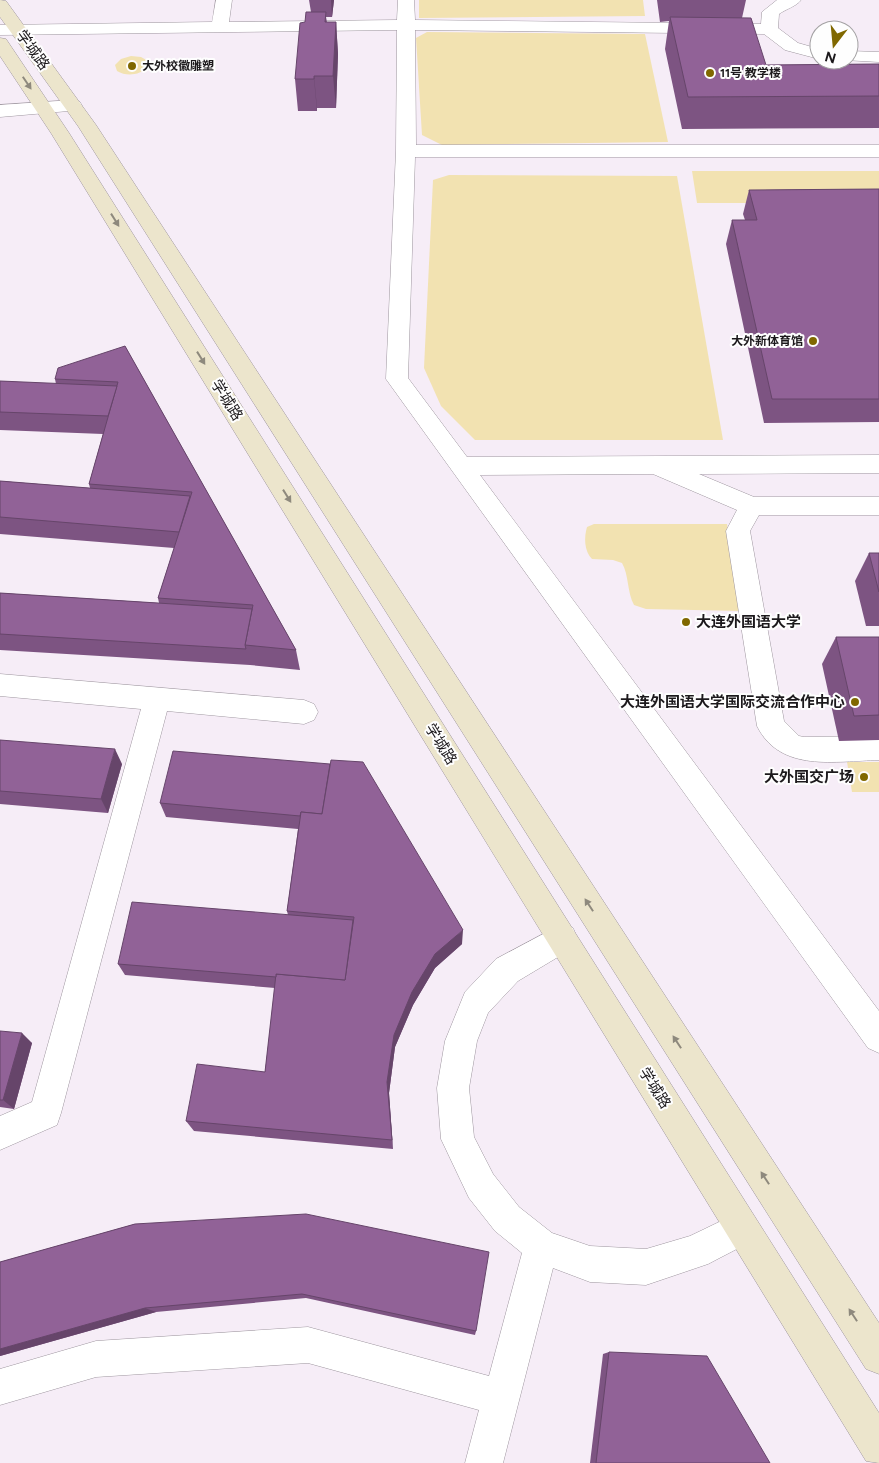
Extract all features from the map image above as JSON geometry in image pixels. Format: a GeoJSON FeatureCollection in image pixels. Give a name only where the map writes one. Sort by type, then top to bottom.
{"type":"FeatureCollection","features":[{"type":"Feature","properties":{"kind":"main road","name":"学城路"},"geometry":{"type":"LineString","coordinates":[[0,5],[6,34],[44,108],[879,1448]]}},
{"type":"Feature","properties":{"kind":"main road","name":"学城路"},"geometry":{"type":"LineString","coordinates":[[6,34],[73,106],[879,1356]]}},
{"type":"Feature","properties":{"kind":"street"},"geometry":{"type":"LineString","coordinates":[[220,27],[224,0]]}},
{"type":"Feature","properties":{"kind":"street"},"geometry":{"type":"LineString","coordinates":[[406,0],[406,151],[397,379],[879,1037]]}},
{"type":"Feature","properties":{"kind":"street"},"geometry":{"type":"LineString","coordinates":[[793,0],[784,3],[771,12],[769,29],[776,38],[800,51],[809,52]]}},
{"type":"Feature","properties":{"kind":"street"},"geometry":{"type":"LineString","coordinates":[[6,34],[220,27],[406,25],[769,29]]}},
{"type":"Feature","properties":{"kind":"street"},"geometry":{"type":"LineString","coordinates":[[859,56],[879,57]]}},
{"type":"Feature","properties":{"kind":"street"},"geometry":{"type":"LineString","coordinates":[[0,111],[73,106]]}},
{"type":"Feature","properties":{"kind":"street"},"geometry":{"type":"LineString","coordinates":[[406,151],[879,151]]}},
{"type":"Feature","properties":{"kind":"street"},"geometry":{"type":"LineString","coordinates":[[461,466],[879,464]]}},
{"type":"Feature","properties":{"kind":"street"},"geometry":{"type":"LineString","coordinates":[[654,465],[752,506],[879,506]]}},
{"type":"Feature","properties":{"kind":"street"},"geometry":{"type":"LineString","coordinates":[[752,506],[738,531],[770,726],[790,745],[804,749],[879,748]]}},
{"type":"Feature","properties":{"kind":"street"},"geometry":{"type":"LineString","coordinates":[[0,685],[304,712]]}},
{"type":"Feature","properties":{"kind":"street"},"geometry":{"type":"LineString","coordinates":[[0,1133],[45,1113],[157,698]]}},
{"type":"Feature","properties":{"kind":"street"},"geometry":{"type":"LineString","coordinates":[[562,938],[507,970],[476,1003],[460,1041],[453,1088],[458,1139],[481,1186],[507,1219],[541,1246],[590,1264],[646,1267],[696,1252],[742,1228]]}},
{"type":"Feature","properties":{"kind":"street"},"geometry":{"type":"LineString","coordinates":[[484,1463],[541,1246]]}},
{"type":"Feature","properties":{"kind":"street"},"geometry":{"type":"LineString","coordinates":[[0,1387],[96,1359],[308,1345],[502,1398]]}},
{"type":"Feature","properties":{"kind":"shaded area"},"geometry":{"type":"Polygon","coordinates":[[[419,0],[643,0],[645,16],[419,18],[419,0]]]}},
{"type":"Feature","properties":{"kind":"shaded area"},"geometry":{"type":"Polygon","coordinates":[[[427,32],[645,34],[668,142],[442,145],[422,135],[416,38],[427,32]]]}},
{"type":"Feature","properties":{"kind":"shaded area","name":"大外校徽雕塑"},"geometry":{"type":"Polygon","coordinates":[[[131,56],[141,57],[148,61],[148,67],[141,72],[133,74],[117,71],[115,65],[121,59],[131,56]]]}},
{"type":"Feature","properties":{"kind":"shaded area"},"geometry":{"type":"Polygon","coordinates":[[[692,171],[879,171],[879,203],[697,203],[692,171]]]}},
{"type":"Feature","properties":{"kind":"shaded area"},"geometry":{"type":"Polygon","coordinates":[[[449,175],[677,176],[723,440],[475,440],[441,406],[424,368],[433,180],[449,175]]]}},
{"type":"Feature","properties":{"kind":"shaded area"},"geometry":{"type":"Polygon","coordinates":[[[594,524],[727,524],[741,611],[646,609],[634,605],[622,563],[613,560],[592,559],[587,552],[585,539],[587,527],[594,524]]]}},
{"type":"Feature","properties":{"kind":"shaded area","name":"大外国交广场"},"geometry":{"type":"Polygon","coordinates":[[[847,762],[879,762],[879,792],[852,792],[847,762]]]}},
{"type":"Feature","properties":{"kind":"building"},"geometry":{"type":"Polygon","coordinates":[[[306,12],[326,12],[325,22],[336,22],[333,76],[295,79],[300,23],[305,22],[306,12]]]}},
{"type":"Feature","properties":{"kind":"building"},"geometry":{"type":"Polygon","coordinates":[[[670,17],[751,18],[766,65],[809,65],[809,70],[859,70],[859,64],[879,64],[879,96],[688,97],[670,17]]]}},
{"type":"Feature","properties":{"kind":"building","name":"大外新体育馆"},"geometry":{"type":"Polygon","coordinates":[[[879,189],[879,399],[772,399],[732,220],[757,220],[749,190],[879,189]]]}},
{"type":"Feature","properties":{"kind":"building"},"geometry":{"type":"Polygon","coordinates":[[[125,346],[296,650],[245,645],[253,605],[158,598],[192,492],[89,484],[118,382],[55,379],[58,368],[125,346]]]}},
{"type":"Feature","properties":{"kind":"building"},"geometry":{"type":"Polygon","coordinates":[[[0,381],[117,386],[108,416],[0,412],[0,381]]]}},
{"type":"Feature","properties":{"kind":"building"},"geometry":{"type":"Polygon","coordinates":[[[0,481],[190,496],[179,532],[0,517],[0,481]]]}},
{"type":"Feature","properties":{"kind":"building"},"geometry":{"type":"Polygon","coordinates":[[[869,553],[879,553],[879,592],[869,553]]]}},
{"type":"Feature","properties":{"kind":"building"},"geometry":{"type":"Polygon","coordinates":[[[0,593],[252,609],[245,645],[246,649],[0,634],[0,593]]]}},
{"type":"Feature","properties":{"kind":"building"},"geometry":{"type":"Polygon","coordinates":[[[836,637],[879,637],[879,715],[854,716],[836,637]]]}},
{"type":"Feature","properties":{"kind":"building"},"geometry":{"type":"Polygon","coordinates":[[[0,740],[115,749],[101,799],[0,791],[0,740]]]}},
{"type":"Feature","properties":{"kind":"building"},"geometry":{"type":"Polygon","coordinates":[[[173,751],[330,764],[322,814],[301,812],[300,816],[160,803],[173,751]]]}},
{"type":"Feature","properties":{"kind":"building"},"geometry":{"type":"Polygon","coordinates":[[[331,760],[363,762],[463,930],[435,954],[412,992],[394,1035],[387,1082],[392,1140],[186,1121],[197,1064],[265,1072],[276,974],[345,980],[354,917],[287,911],[301,812],[322,814],[331,760]]]}},
{"type":"Feature","properties":{"kind":"building"},"geometry":{"type":"Polygon","coordinates":[[[132,902],[353,920],[345,980],[276,974],[276,977],[118,964],[132,902]]]}},
{"type":"Feature","properties":{"kind":"building"},"geometry":{"type":"Polygon","coordinates":[[[0,1031],[22,1033],[3,1100],[0,1100],[0,1031]]]}},
{"type":"Feature","properties":{"kind":"building"},"geometry":{"type":"Polygon","coordinates":[[[306,1214],[489,1252],[476,1331],[302,1294],[145,1308],[0,1349],[0,1262],[135,1224],[306,1214]]]}},
{"type":"Feature","properties":{"kind":"building"},"geometry":{"type":"Polygon","coordinates":[[[609,1352],[707,1356],[770,1463],[596,1463],[609,1352]]]}},
{"type":"Feature","properties":{"kind":"place","name":"大外校徽雕塑"},"geometry":{"type":"Point","coordinates":[132,66]}},
{"type":"Feature","properties":{"kind":"place","name":"11号 教学楼"},"geometry":{"type":"Point","coordinates":[710,73]}},
{"type":"Feature","properties":{"kind":"place","name":"大外新体育馆"},"geometry":{"type":"Point","coordinates":[813,341]}},
{"type":"Feature","properties":{"kind":"place","name":"大连外国语大学"},"geometry":{"type":"Point","coordinates":[686,622]}},
{"type":"Feature","properties":{"kind":"place","name":"大连外国语大学国际交流合作中心"},"geometry":{"type":"Point","coordinates":[855,702]}},
{"type":"Feature","properties":{"kind":"place","name":"大外国交广场"},"geometry":{"type":"Point","coordinates":[864,777]}}]}
